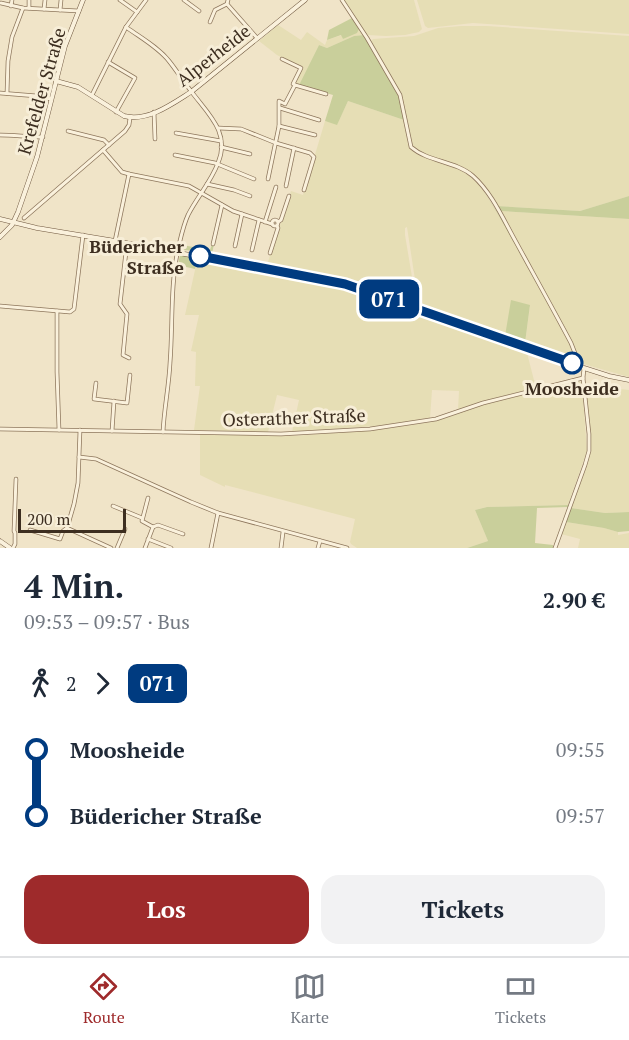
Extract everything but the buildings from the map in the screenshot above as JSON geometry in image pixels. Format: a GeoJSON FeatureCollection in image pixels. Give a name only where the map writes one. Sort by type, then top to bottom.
{"type":"FeatureCollection","features":[{"type":"Feature","properties":{"kind":"main road","name":"Krefelder Straße"},"geometry":{"type":"LineString","coordinates":[[14,223],[43,137],[65,46],[83,0]]}},
{"type":"Feature","properties":{"kind":"main road","name":"Alperheide"},"geometry":{"type":"LineString","coordinates":[[130,117],[144,117],[191,92],[305,0]]}},
{"type":"Feature","properties":{"kind":"main road"},"geometry":{"type":"LineString","coordinates":[[56,81],[78,87],[116,112],[130,117]]}},
{"type":"Feature","properties":{"kind":"main road"},"geometry":{"type":"LineString","coordinates":[[0,219],[37,228],[345,284],[584,368],[629,380]]}},
{"type":"Feature","properties":{"kind":"main road"},"geometry":{"type":"LineString","coordinates":[[0,237],[14,223]]}},
{"type":"Feature","properties":{"kind":"main road"},"geometry":{"type":"LineString","coordinates":[[0,541],[11,548]]}},
{"type":"Feature","properties":{"kind":"street"},"geometry":{"type":"LineString","coordinates":[[11,6],[12,0]]}},
{"type":"Feature","properties":{"kind":"street"},"geometry":{"type":"LineString","coordinates":[[29,0],[29,8]]}},
{"type":"Feature","properties":{"kind":"street"},"geometry":{"type":"LineString","coordinates":[[44,9],[45,0]]}},
{"type":"Feature","properties":{"kind":"street"},"geometry":{"type":"LineString","coordinates":[[60,10],[61,0]]}},
{"type":"Feature","properties":{"kind":"street"},"geometry":{"type":"LineString","coordinates":[[120,0],[137,12]]}},
{"type":"Feature","properties":{"kind":"street"},"geometry":{"type":"LineString","coordinates":[[92,95],[126,27],[146,0]]}},
{"type":"Feature","properties":{"kind":"street"},"geometry":{"type":"LineString","coordinates":[[184,0],[199,11]]}},
{"type":"Feature","properties":{"kind":"street"},"geometry":{"type":"LineString","coordinates":[[342,0],[400,95],[411,147],[417,152],[471,174],[482,186],[498,210],[571,343],[578,361],[577,365]]}},
{"type":"Feature","properties":{"kind":"street"},"geometry":{"type":"LineString","coordinates":[[210,22],[215,10],[227,2],[257,38]]}},
{"type":"Feature","properties":{"kind":"street"},"geometry":{"type":"LineString","coordinates":[[1,3],[22,8],[79,11]]}},
{"type":"Feature","properties":{"kind":"street"},"geometry":{"type":"LineString","coordinates":[[7,93],[8,61],[12,37],[22,8]]}},
{"type":"Feature","properties":{"kind":"street"},"geometry":{"type":"LineString","coordinates":[[126,27],[164,55],[210,114],[218,128],[221,141],[218,165],[189,213],[183,226],[177,252],[163,432]]}},
{"type":"Feature","properties":{"kind":"street"},"geometry":{"type":"LineString","coordinates":[[268,179],[279,126],[279,101],[285,104],[301,68],[282,59]]}},
{"type":"Feature","properties":{"kind":"street"},"geometry":{"type":"LineString","coordinates":[[108,62],[135,78],[116,112]]}},
{"type":"Feature","properties":{"kind":"street"},"geometry":{"type":"LineString","coordinates":[[295,85],[326,94]]}},
{"type":"Feature","properties":{"kind":"street"},"geometry":{"type":"LineString","coordinates":[[0,93],[51,99]]}},
{"type":"Feature","properties":{"kind":"street"},"geometry":{"type":"LineString","coordinates":[[280,108],[319,120]]}},
{"type":"Feature","properties":{"kind":"street"},"geometry":{"type":"LineString","coordinates":[[154,112],[155,139]]}},
{"type":"Feature","properties":{"kind":"street"},"geometry":{"type":"LineString","coordinates":[[24,218],[125,131],[129,126],[130,117]]}},
{"type":"Feature","properties":{"kind":"street"},"geometry":{"type":"LineString","coordinates":[[279,126],[315,135]]}},
{"type":"Feature","properties":{"kind":"street"},"geometry":{"type":"LineString","coordinates":[[218,128],[241,129],[310,153],[314,158],[304,190]]}},
{"type":"Feature","properties":{"kind":"street"},"geometry":{"type":"LineString","coordinates":[[68,130],[104,140],[109,145]]}},
{"type":"Feature","properties":{"kind":"street"},"geometry":{"type":"LineString","coordinates":[[176,133],[221,141]]}},
{"type":"Feature","properties":{"kind":"street"},"geometry":{"type":"LineString","coordinates":[[0,135],[43,137]]}},
{"type":"Feature","properties":{"kind":"street"},"geometry":{"type":"LineString","coordinates":[[221,147],[250,154]]}},
{"type":"Feature","properties":{"kind":"street"},"geometry":{"type":"LineString","coordinates":[[286,186],[294,148]]}},
{"type":"Feature","properties":{"kind":"street"},"geometry":{"type":"LineString","coordinates":[[103,150],[122,172],[189,186],[242,214],[272,224],[275,220],[278,224]]}},
{"type":"Feature","properties":{"kind":"street"},"geometry":{"type":"LineString","coordinates":[[175,155],[215,163],[254,179]]}},
{"type":"Feature","properties":{"kind":"street"},"geometry":{"type":"LineString","coordinates":[[116,241],[129,174]]}},
{"type":"Feature","properties":{"kind":"street"},"geometry":{"type":"LineString","coordinates":[[207,184],[250,196]]}},
{"type":"Feature","properties":{"kind":"street"},"geometry":{"type":"LineString","coordinates":[[265,222],[276,187]]}},
{"type":"Feature","properties":{"kind":"street"},"geometry":{"type":"LineString","coordinates":[[270,253],[289,196]]}},
{"type":"Feature","properties":{"kind":"street"},"geometry":{"type":"LineString","coordinates":[[213,244],[222,205]]}},
{"type":"Feature","properties":{"kind":"street"},"geometry":{"type":"LineString","coordinates":[[235,246],[242,214]]}},
{"type":"Feature","properties":{"kind":"street"},"geometry":{"type":"LineString","coordinates":[[252,250],[259,220]]}},
{"type":"Feature","properties":{"kind":"street"},"geometry":{"type":"LineString","coordinates":[[0,306],[70,312],[74,309],[83,235]]}},
{"type":"Feature","properties":{"kind":"street"},"geometry":{"type":"LineString","coordinates":[[127,243],[120,304],[127,314],[123,355],[129,358]]}},
{"type":"Feature","properties":{"kind":"street"},"geometry":{"type":"LineString","coordinates":[[57,311],[59,430]]}},
{"type":"Feature","properties":{"kind":"street"},"geometry":{"type":"LineString","coordinates":[[555,548],[589,451],[584,368]]}},
{"type":"Feature","properties":{"kind":"street"},"geometry":{"type":"LineString","coordinates":[[96,383],[94,399],[127,403],[130,375]]}},
{"type":"Feature","properties":{"kind":"street","name":"Osterather Straße"},"geometry":{"type":"LineString","coordinates":[[0,429],[292,434],[385,427],[436,419],[483,403],[583,378]]}},
{"type":"Feature","properties":{"kind":"street"},"geometry":{"type":"LineString","coordinates":[[112,431],[114,401]]}},
{"type":"Feature","properties":{"kind":"street"},"geometry":{"type":"LineString","coordinates":[[30,530],[60,539],[67,528],[78,483],[80,430]]}},
{"type":"Feature","properties":{"kind":"street"},"geometry":{"type":"LineString","coordinates":[[80,457],[96,459],[219,513],[347,548]]}},
{"type":"Feature","properties":{"kind":"street"},"geometry":{"type":"LineString","coordinates":[[11,548],[15,544],[16,478]]}},
{"type":"Feature","properties":{"kind":"street"},"geometry":{"type":"LineString","coordinates":[[142,518],[148,498]]}},
{"type":"Feature","properties":{"kind":"street"},"geometry":{"type":"LineString","coordinates":[[113,506],[142,518],[142,521],[153,527],[158,525],[183,534]]}},
{"type":"Feature","properties":{"kind":"street"},"geometry":{"type":"LineString","coordinates":[[211,548],[219,513]]}},
{"type":"Feature","properties":{"kind":"street"},"geometry":{"type":"LineString","coordinates":[[145,548],[153,527]]}},
{"type":"Feature","properties":{"kind":"street"},"geometry":{"type":"LineString","coordinates":[[67,528],[101,546],[111,548]]}},
{"type":"Feature","properties":{"kind":"street"},"geometry":{"type":"LineString","coordinates":[[117,548],[125,529]]}},
{"type":"Feature","properties":{"kind":"street"},"geometry":{"type":"LineString","coordinates":[[281,548],[284,531]]}},
{"type":"Feature","properties":{"kind":"street"},"geometry":{"type":"LineString","coordinates":[[148,539],[171,548]]}},
{"type":"Feature","properties":{"kind":"street"},"geometry":{"type":"LineString","coordinates":[[318,548],[320,541]]}},
{"type":"Feature","properties":{"kind":"shaded area"},"geometry":{"type":"Polygon","coordinates":[[[344,0],[414,0],[422,29],[419,32],[405,35],[367,35],[344,0]]]}},
{"type":"Feature","properties":{"kind":"shaded area"},"geometry":{"type":"Polygon","coordinates":[[[417,0],[629,0],[629,34],[473,23],[428,28],[425,26],[417,0]]]}},
{"type":"Feature","properties":{"kind":"shaded area"},"geometry":{"type":"Polygon","coordinates":[[[278,25],[301,40],[307,32],[325,45],[327,40],[342,35],[343,39],[359,29],[364,35],[354,36],[327,48],[319,45],[299,85],[294,83],[302,68],[277,55],[259,41],[278,25]]]}},
{"type":"Feature","properties":{"kind":"shaded area"},"geometry":{"type":"Polygon","coordinates":[[[461,26],[629,36],[629,196],[580,211],[496,206],[483,185],[458,166],[417,151],[413,147],[401,95],[371,41],[414,36],[438,28],[461,26]]]}},
{"type":"Feature","properties":{"kind":"shaded area"},"geometry":{"type":"Polygon","coordinates":[[[348,101],[404,120],[411,149],[457,168],[481,187],[570,343],[576,362],[525,343],[530,306],[506,337],[419,306],[407,227],[405,235],[416,305],[344,280],[267,265],[291,191],[303,195],[325,121],[337,124],[348,101]]]}},
{"type":"Feature","properties":{"kind":"shaded area"},"geometry":{"type":"Polygon","coordinates":[[[500,211],[629,219],[629,377],[580,363],[572,342],[500,211]]]}},
{"type":"Feature","properties":{"kind":"shaded area"},"geometry":{"type":"Polygon","coordinates":[[[197,261],[345,290],[527,353],[536,388],[458,410],[459,391],[432,390],[430,418],[377,426],[292,432],[299,400],[277,395],[268,432],[194,430],[200,386],[195,386],[196,352],[191,351],[199,315],[185,315],[197,261]]]}},
{"type":"Feature","properties":{"kind":"shaded area"},"geometry":{"type":"Polygon","coordinates":[[[578,381],[582,383],[587,451],[568,505],[487,507],[475,510],[488,541],[467,548],[357,548],[350,542],[355,519],[225,485],[225,487],[200,475],[200,434],[292,436],[377,430],[431,422],[481,405],[578,381]]]}},
{"type":"Feature","properties":{"kind":"shaded area"},"geometry":{"type":"Polygon","coordinates":[[[586,385],[629,390],[629,512],[605,513],[571,508],[591,451],[586,385]]]}},
{"type":"Feature","properties":{"kind":"shaded area"},"geometry":{"type":"Polygon","coordinates":[[[566,522],[604,528],[618,532],[618,535],[629,533],[629,548],[578,548],[580,539],[561,534],[566,522]]]}},
{"type":"Feature","properties":{"kind":"green space"},"geometry":{"type":"Polygon","coordinates":[[[352,18],[359,29],[357,33],[343,39],[341,35],[327,40],[329,30],[352,18]]]}},
{"type":"Feature","properties":{"kind":"green space"},"geometry":{"type":"Polygon","coordinates":[[[364,35],[399,96],[404,120],[348,101],[337,125],[325,121],[333,95],[299,85],[319,45],[327,48],[354,36],[364,35]]]}},
{"type":"Feature","properties":{"kind":"green space"},"geometry":{"type":"Polygon","coordinates":[[[481,187],[506,226],[570,343],[499,216],[481,187]]]}},
{"type":"Feature","properties":{"kind":"green space"},"geometry":{"type":"Polygon","coordinates":[[[629,196],[629,219],[500,211],[496,206],[580,211],[629,196]]]}},
{"type":"Feature","properties":{"kind":"green space"},"geometry":{"type":"Polygon","coordinates":[[[214,244],[212,254],[215,256],[344,280],[416,305],[338,280],[219,258],[206,252],[184,250],[182,245],[210,250],[214,244]]]}},
{"type":"Feature","properties":{"kind":"green space"},"geometry":{"type":"Polygon","coordinates":[[[180,255],[340,285],[579,368],[577,370],[560,365],[339,288],[197,261],[195,269],[178,265],[180,255]]]}},
{"type":"Feature","properties":{"kind":"green space"},"geometry":{"type":"Polygon","coordinates":[[[511,300],[530,305],[525,343],[576,361],[419,306],[505,336],[511,300]]]}},
{"type":"Feature","properties":{"kind":"green space"},"geometry":{"type":"Polygon","coordinates":[[[568,505],[568,507],[537,508],[535,543],[553,545],[553,548],[467,548],[488,541],[475,510],[487,507],[568,505]]]}},
{"type":"Feature","properties":{"kind":"green space"},"geometry":{"type":"Polygon","coordinates":[[[571,508],[605,513],[629,512],[629,531],[618,532],[566,522],[571,508]]]}},
{"type":"Feature","properties":{"kind":"bus line","name":"071"},"geometry":{"type":"LineString","coordinates":[[200,256],[345,284],[572,363]]}},
{"type":"Feature","properties":{"kind":"place","name":"Büdericher Straße"},"geometry":{"type":"Point","coordinates":[200,256]}},
{"type":"Feature","properties":{"kind":"place","name":"Moosheide"},"geometry":{"type":"Point","coordinates":[572,363]}}]}
